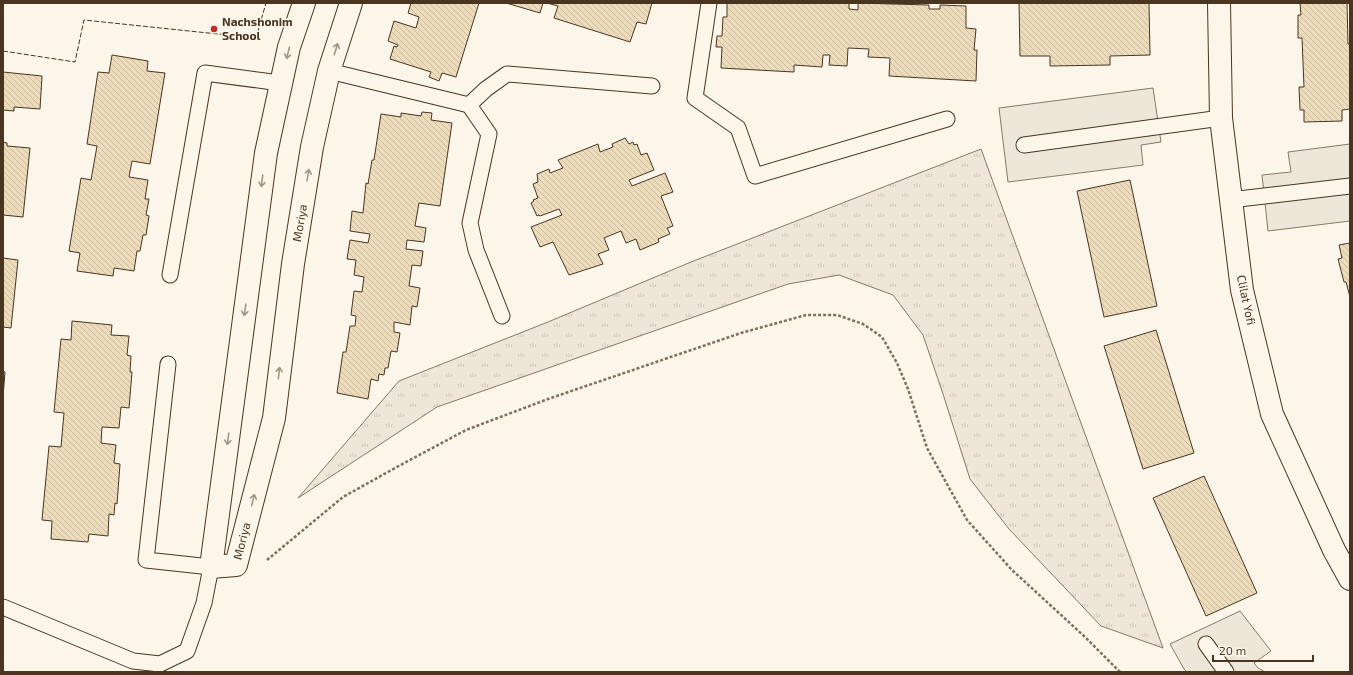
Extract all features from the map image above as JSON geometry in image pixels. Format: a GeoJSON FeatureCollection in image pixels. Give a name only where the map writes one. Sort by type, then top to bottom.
{"type":"FeatureCollection","features":[{"type":"Feature","properties":{"kind":"street","name":"Moriya"},"geometry":{"type":"LineString","coordinates":[[304,3],[289,47],[266,153],[211,567],[236,565],[274,418],[292,264],[312,147],[329,71],[351,3]]}},
{"type":"Feature","properties":{"kind":"street","name":"Clilat Yofi"},"geometry":{"type":"LineString","coordinates":[[1219,3],[1221,118],[1242,290],[1272,414],[1334,550],[1350,579]]}},
{"type":"Feature","properties":{"kind":"lane"},"geometry":{"type":"LineString","coordinates":[[709,3],[695,98],[738,128],[755,176],[947,119]]}},
{"type":"Feature","properties":{"kind":"lane"},"geometry":{"type":"LineString","coordinates":[[329,71],[469,105],[489,134],[470,223],[476,250],[502,316]]}},
{"type":"Feature","properties":{"kind":"lane"},"geometry":{"type":"LineString","coordinates":[[170,275],[205,73],[280,83]]}},
{"type":"Feature","properties":{"kind":"lane"},"geometry":{"type":"LineString","coordinates":[[469,105],[486,89],[507,74],[652,86]]}},
{"type":"Feature","properties":{"kind":"lane"},"geometry":{"type":"LineString","coordinates":[[1024,145],[1221,118]]}},
{"type":"Feature","properties":{"kind":"lane"},"geometry":{"type":"LineString","coordinates":[[1230,200],[1350,186]]}},
{"type":"Feature","properties":{"kind":"lane"},"geometry":{"type":"LineString","coordinates":[[3,607],[132,660],[160,664],[187,651],[204,603],[211,567],[146,560],[168,364]]}},
{"type":"Feature","properties":{"kind":"lane"},"geometry":{"type":"LineString","coordinates":[[1206,644],[1226,672]]}},
{"type":"Feature","properties":{"kind":"path"},"geometry":{"type":"LineString","coordinates":[[266,562],[344,497],[466,430],[548,399],[741,333],[806,315],[837,315],[863,324],[882,337],[897,363],[908,389],[927,448],[967,520],[1012,570],[1084,636],[1120,672]]}},
{"type":"Feature","properties":{"kind":"green space"},"geometry":{"type":"Polygon","coordinates":[[[981,149],[1163,648],[1101,626],[1009,529],[970,479],[923,335],[893,295],[839,275],[788,284],[437,407],[298,498],[399,381],[548,322],[691,262],[981,149]]]}},
{"type":"Feature","properties":{"kind":"shaded area"},"geometry":{"type":"Polygon","coordinates":[[[1153,88],[1161,142],[1141,145],[1143,165],[1008,182],[999,108],[1153,88]]]}},
{"type":"Feature","properties":{"kind":"shaded area"},"geometry":{"type":"Polygon","coordinates":[[[1350,144],[1350,221],[1268,231],[1262,175],[1291,172],[1288,152],[1350,144]]]}},
{"type":"Feature","properties":{"kind":"shaded area"},"geometry":{"type":"Polygon","coordinates":[[[1240,611],[1271,651],[1254,663],[1258,668],[1265,672],[1187,672],[1170,644],[1240,611]]]}},
{"type":"Feature","properties":{"kind":"building"},"geometry":{"type":"Polygon","coordinates":[[[411,3],[479,3],[456,77],[442,73],[439,81],[429,77],[431,72],[390,59],[394,46],[397,47],[398,45],[388,41],[394,21],[416,28],[419,17],[408,13],[411,3]]]}},
{"type":"Feature","properties":{"kind":"building"},"geometry":{"type":"Polygon","coordinates":[[[506,3],[543,3],[540,13],[506,3]]]}},
{"type":"Feature","properties":{"kind":"building"},"geometry":{"type":"Polygon","coordinates":[[[547,3],[652,3],[646,24],[637,22],[630,42],[554,18],[558,6],[547,3]]]}},
{"type":"Feature","properties":{"kind":"building"},"geometry":{"type":"Polygon","coordinates":[[[727,3],[849,3],[849,9],[858,10],[858,3],[929,5],[929,9],[940,9],[940,5],[966,6],[966,28],[976,29],[974,50],[977,50],[976,81],[889,76],[890,58],[868,57],[869,49],[848,48],[847,66],[829,65],[830,55],[823,55],[822,67],[794,65],[794,72],[721,68],[722,47],[716,47],[717,36],[722,36],[723,17],[727,17],[727,3]]]}},
{"type":"Feature","properties":{"kind":"building"},"geometry":{"type":"Polygon","coordinates":[[[1019,3],[1149,3],[1150,55],[1110,56],[1110,65],[1050,66],[1050,56],[1020,56],[1019,3]]]}},
{"type":"Feature","properties":{"kind":"building"},"geometry":{"type":"Polygon","coordinates":[[[1300,3],[1347,3],[1348,44],[1350,44],[1350,109],[1342,110],[1342,121],[1304,122],[1304,110],[1300,110],[1299,87],[1304,87],[1302,38],[1298,38],[1298,15],[1301,15],[1300,3]]]}},
{"type":"Feature","properties":{"kind":"building"},"geometry":{"type":"Polygon","coordinates":[[[112,55],[148,61],[147,71],[165,73],[150,164],[132,161],[129,177],[148,180],[145,199],[149,199],[146,215],[149,216],[146,235],[143,235],[140,251],[137,251],[134,271],[114,268],[113,276],[77,271],[80,253],[69,251],[81,178],[91,180],[97,146],[87,144],[98,72],[109,73],[112,55]]]}},
{"type":"Feature","properties":{"kind":"building"},"geometry":{"type":"Polygon","coordinates":[[[3,72],[42,76],[40,109],[14,107],[14,111],[3,110],[3,72]]]}},
{"type":"Feature","properties":{"kind":"building"},"geometry":{"type":"Polygon","coordinates":[[[422,112],[432,113],[431,120],[452,123],[440,206],[419,203],[415,226],[426,228],[424,242],[407,240],[406,249],[423,251],[421,266],[412,265],[409,286],[420,288],[417,307],[412,306],[410,325],[394,322],[394,332],[400,333],[397,352],[391,351],[388,368],[385,368],[384,375],[379,374],[378,381],[371,379],[368,399],[337,393],[343,352],[346,352],[350,326],[355,326],[356,316],[351,315],[354,291],[362,292],[364,277],[354,275],[356,260],[347,259],[350,240],[368,243],[370,234],[350,231],[352,211],[363,213],[366,183],[368,184],[372,160],[374,160],[381,114],[401,117],[401,113],[421,116],[422,112]]]}},
{"type":"Feature","properties":{"kind":"building"},"geometry":{"type":"Polygon","coordinates":[[[625,138],[629,144],[633,142],[634,145],[637,144],[641,155],[647,153],[654,170],[629,180],[632,186],[665,173],[673,192],[661,196],[673,226],[667,228],[670,234],[658,239],[659,242],[640,250],[636,239],[626,243],[621,231],[604,238],[609,250],[598,254],[603,264],[569,275],[553,242],[540,247],[531,227],[562,215],[559,209],[537,216],[531,203],[534,201],[533,200],[538,198],[533,184],[538,182],[537,174],[549,169],[550,173],[563,168],[558,160],[598,144],[600,152],[613,147],[612,144],[625,138]]]}},
{"type":"Feature","properties":{"kind":"building"},"geometry":{"type":"Polygon","coordinates":[[[3,142],[7,143],[7,146],[30,148],[23,217],[3,215],[3,142]]]}},
{"type":"Feature","properties":{"kind":"building"},"geometry":{"type":"Polygon","coordinates":[[[1130,180],[1157,306],[1104,317],[1077,191],[1130,180]]]}},
{"type":"Feature","properties":{"kind":"building"},"geometry":{"type":"Polygon","coordinates":[[[1350,243],[1350,297],[1346,282],[1344,282],[1338,259],[1342,258],[1339,245],[1350,243]]]}},
{"type":"Feature","properties":{"kind":"building"},"geometry":{"type":"Polygon","coordinates":[[[3,258],[18,260],[11,328],[3,327],[3,258]]]}},
{"type":"Feature","properties":{"kind":"building"},"geometry":{"type":"Polygon","coordinates":[[[72,321],[112,325],[111,335],[129,336],[127,355],[131,356],[130,372],[132,372],[129,408],[121,407],[119,428],[102,427],[101,443],[116,445],[114,463],[120,464],[117,504],[115,503],[114,515],[109,514],[108,536],[89,534],[88,542],[51,539],[52,521],[42,520],[49,446],[61,447],[64,413],[54,412],[61,339],[71,340],[72,321]]]}},
{"type":"Feature","properties":{"kind":"building"},"geometry":{"type":"Polygon","coordinates":[[[1156,330],[1194,453],[1143,469],[1104,346],[1156,330]]]}},
{"type":"Feature","properties":{"kind":"building"},"geometry":{"type":"Polygon","coordinates":[[[3,371],[5,372],[3,397],[3,371]]]}},
{"type":"Feature","properties":{"kind":"building"},"geometry":{"type":"Polygon","coordinates":[[[1204,476],[1257,593],[1206,616],[1153,498],[1204,476]]]}},
{"type":"Feature","properties":{"kind":"fence"},"geometry":{"type":"LineString","coordinates":[[3,51],[75,62],[84,20],[256,38],[266,3]]}},
{"type":"Feature","properties":{"kind":"place","name":"Nachshonim School"},"geometry":{"type":"Point","coordinates":[214,29]}}]}
